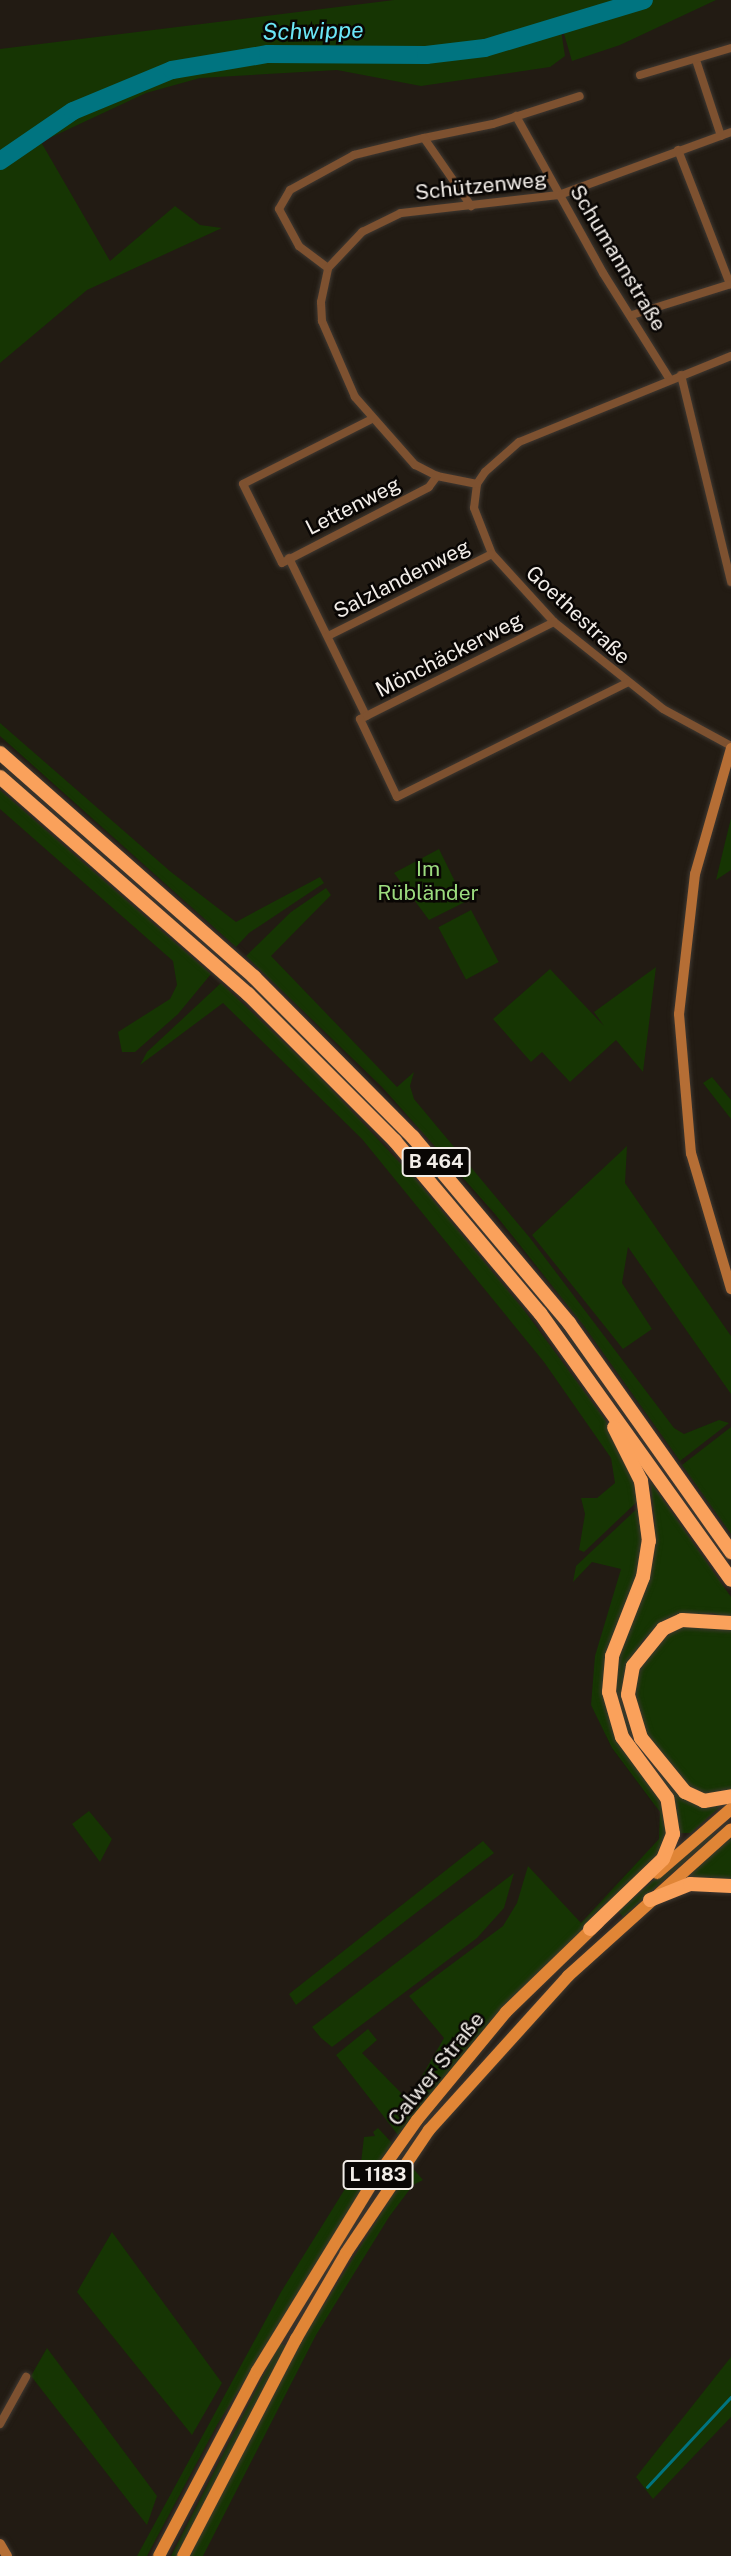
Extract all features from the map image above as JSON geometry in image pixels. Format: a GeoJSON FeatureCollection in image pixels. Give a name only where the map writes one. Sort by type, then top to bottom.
{"type":"FeatureCollection","features":[{"type":"Feature","properties":{"kind":"highway","name":"B 464"},"geometry":{"type":"LineString","coordinates":[[0,753],[254,977],[413,1137],[569,1323],[731,1552]]}},
{"type":"Feature","properties":{"kind":"highway","name":"B 464"},"geometry":{"type":"LineString","coordinates":[[0,776],[209,958],[335,1078],[463,1218],[598,1391],[731,1580]]}},
{"type":"Feature","properties":{"kind":"highway"},"geometry":{"type":"LineString","coordinates":[[590,1929],[663,1859],[673,1834],[667,1798],[622,1737],[611,1707],[612,1656],[643,1577],[648,1517],[636,1465],[606,1415],[598,1391]]}},
{"type":"Feature","properties":{"kind":"highway"},"geometry":{"type":"LineString","coordinates":[[731,1623],[703,1619],[682,1620],[663,1629],[633,1665],[628,1695],[641,1738],[685,1792],[704,1801],[731,1796]]}},
{"type":"Feature","properties":{"kind":"highway"},"geometry":{"type":"LineString","coordinates":[[650,1900],[690,1884],[731,1886]]}},
{"type":"Feature","properties":{"kind":"main road","name":"Calwer Straße"},"geometry":{"type":"LineString","coordinates":[[159,2556],[257,2371],[373,2182],[458,2068],[590,1929],[731,1809]]}},
{"type":"Feature","properties":{"kind":"main road","name":"Calwer Straße"},"geometry":{"type":"LineString","coordinates":[[183,2556],[240,2442],[339,2264],[429,2130],[520,2025],[650,1900],[731,1829]]}},
{"type":"Feature","properties":{"kind":"street"},"geometry":{"type":"LineString","coordinates":[[640,75],[731,48]]}},
{"type":"Feature","properties":{"kind":"street"},"geometry":{"type":"LineString","coordinates":[[696,60],[721,135]]}},
{"type":"Feature","properties":{"kind":"street"},"geometry":{"type":"LineString","coordinates":[[580,96],[516,116],[354,155],[290,190],[279,209],[299,246],[328,268],[321,302],[322,321],[341,373],[370,420],[415,465],[437,476],[477,484],[493,463],[519,442],[731,356]]}},
{"type":"Feature","properties":{"kind":"street","name":"Schumannstraße"},"geometry":{"type":"LineString","coordinates":[[516,116],[559,195],[670,380]]}},
{"type":"Feature","properties":{"kind":"street","name":"Schützenweg"},"geometry":{"type":"LineString","coordinates":[[328,268],[362,232],[401,213],[559,195],[731,132]]}},
{"type":"Feature","properties":{"kind":"street"},"geometry":{"type":"LineString","coordinates":[[424,138],[471,206]]}},
{"type":"Feature","properties":{"kind":"street"},"geometry":{"type":"LineString","coordinates":[[632,315],[730,284],[678,150]]}},
{"type":"Feature","properties":{"kind":"street"},"geometry":{"type":"LineString","coordinates":[[681,376],[731,582]]}},
{"type":"Feature","properties":{"kind":"street"},"geometry":{"type":"LineString","coordinates":[[370,420],[243,484],[328,636],[397,797],[627,682]]}},
{"type":"Feature","properties":{"kind":"street","name":"Lettenweg"},"geometry":{"type":"LineString","coordinates":[[286,560],[429,487],[437,476]]}},
{"type":"Feature","properties":{"kind":"street","name":"Goethestraße"},"geometry":{"type":"LineString","coordinates":[[477,484],[477,523],[492,554],[554,622],[627,682],[731,747]]}},
{"type":"Feature","properties":{"kind":"street","name":"Salzlandenweg"},"geometry":{"type":"LineString","coordinates":[[328,636],[492,554]]}},
{"type":"Feature","properties":{"kind":"street","name":"Mönchäckerweg"},"geometry":{"type":"LineString","coordinates":[[363,718],[554,622]]}},
{"type":"Feature","properties":{"kind":"street"},"geometry":{"type":"LineString","coordinates":[[731,747],[695,874],[679,1014],[691,1153],[731,1289]]}},
{"type":"Feature","properties":{"kind":"street"},"geometry":{"type":"LineString","coordinates":[[0,2424],[26,2377]]}},
{"type":"Feature","properties":{"kind":"street"},"geometry":{"type":"LineString","coordinates":[[0,2544],[7,2556]]}},
{"type":"Feature","properties":{"kind":"green space"},"geometry":{"type":"Polygon","coordinates":[[[394,0],[716,0],[620,45],[572,61],[559,17],[565,56],[550,67],[421,86],[337,70],[200,78],[146,93],[41,142],[110,261],[175,206],[200,225],[222,228],[87,290],[0,363],[0,49],[394,0]]]}},
{"type":"Feature","properties":{"kind":"green space"},"geometry":{"type":"Polygon","coordinates":[[[0,723],[171,872],[236,922],[320,877],[324,883],[249,933],[236,947],[0,736],[0,723]]]}},
{"type":"Feature","properties":{"kind":"green space"},"geometry":{"type":"Polygon","coordinates":[[[0,790],[211,974],[178,1014],[135,1052],[122,1052],[118,1032],[170,999],[177,985],[173,961],[0,809],[0,790]]]}},
{"type":"Feature","properties":{"kind":"green space"},"geometry":{"type":"Polygon","coordinates":[[[731,818],[731,870],[716,880],[731,818]]]}},
{"type":"Feature","properties":{"kind":"green space","name":"Im Rübländer"},"geometry":{"type":"Polygon","coordinates":[[[439,849],[465,902],[429,920],[394,873],[439,849]]]}},
{"type":"Feature","properties":{"kind":"green space"},"geometry":{"type":"Polygon","coordinates":[[[326,888],[331,895],[271,956],[397,1087],[414,1072],[410,1086],[414,1099],[530,1238],[674,1428],[684,1434],[719,1420],[729,1423],[680,1461],[584,1326],[495,1214],[382,1087],[246,956],[291,912],[326,888]]]}},
{"type":"Feature","properties":{"kind":"green space"},"geometry":{"type":"Polygon","coordinates":[[[471,910],[499,962],[466,979],[438,927],[471,910]]]}},
{"type":"Feature","properties":{"kind":"green space"},"geometry":{"type":"Polygon","coordinates":[[[656,967],[643,1072],[616,1040],[570,1082],[542,1052],[531,1062],[493,1019],[550,969],[604,1026],[594,1012],[656,967]]]}},
{"type":"Feature","properties":{"kind":"green space"},"geometry":{"type":"Polygon","coordinates":[[[221,983],[314,1071],[418,1182],[524,1310],[606,1421],[625,1453],[641,1498],[584,1552],[579,1550],[585,1514],[581,1498],[597,1498],[615,1483],[611,1458],[544,1362],[362,1139],[223,1003],[140,1065],[147,1052],[221,983]]]}},
{"type":"Feature","properties":{"kind":"green space"},"geometry":{"type":"Polygon","coordinates":[[[712,1077],[731,1100],[731,1119],[703,1083],[712,1077]]]}},
{"type":"Feature","properties":{"kind":"green space"},"geometry":{"type":"Polygon","coordinates":[[[627,1146],[625,1183],[731,1336],[731,1394],[628,1247],[622,1283],[652,1329],[623,1349],[532,1235],[627,1146]]]}},
{"type":"Feature","properties":{"kind":"green space"},"geometry":{"type":"Polygon","coordinates":[[[731,1427],[731,1534],[682,1465],[731,1427]]]}},
{"type":"Feature","properties":{"kind":"green space"},"geometry":{"type":"Polygon","coordinates":[[[650,1481],[731,1597],[731,1619],[712,1613],[687,1615],[661,1625],[643,1640],[625,1672],[622,1690],[633,1737],[679,1794],[710,1807],[723,1804],[691,1833],[678,1833],[659,1774],[628,1734],[616,1698],[616,1665],[654,1559],[655,1521],[650,1481]]]}},
{"type":"Feature","properties":{"kind":"green space"},"geometry":{"type":"Polygon","coordinates":[[[642,1504],[642,1563],[605,1692],[616,1737],[660,1796],[667,1837],[660,1855],[500,2010],[398,2135],[336,2055],[368,2029],[377,2040],[362,2053],[408,2100],[444,2038],[409,1996],[503,1926],[517,1903],[528,1866],[581,1923],[659,1839],[660,1812],[612,1748],[591,1705],[595,1656],[621,1569],[592,1562],[573,1582],[576,1566],[642,1504]]]}},
{"type":"Feature","properties":{"kind":"green space"},"geometry":{"type":"Polygon","coordinates":[[[684,1626],[731,1628],[731,1791],[707,1796],[689,1788],[644,1735],[633,1708],[635,1672],[662,1637],[684,1626]]]}},
{"type":"Feature","properties":{"kind":"green space"},"geometry":{"type":"Polygon","coordinates":[[[89,1811],[112,1839],[100,1862],[72,1824],[89,1811]]]}},
{"type":"Feature","properties":{"kind":"green space"},"geometry":{"type":"Polygon","coordinates":[[[731,1820],[623,1917],[618,1911],[707,1833],[714,1835],[731,1820]]]}},
{"type":"Feature","properties":{"kind":"green space"},"geometry":{"type":"Polygon","coordinates":[[[731,1837],[731,1882],[685,1880],[686,1876],[731,1837]]]}},
{"type":"Feature","properties":{"kind":"green space"},"geometry":{"type":"Polygon","coordinates":[[[483,1841],[494,1853],[296,2005],[289,1994],[483,1841]]]}},
{"type":"Feature","properties":{"kind":"green space"},"geometry":{"type":"Polygon","coordinates":[[[514,1873],[504,1908],[477,1938],[332,2047],[312,2027],[514,1873]]]}},
{"type":"Feature","properties":{"kind":"green space"},"geometry":{"type":"Polygon","coordinates":[[[378,2128],[392,2143],[217,2425],[147,2556],[137,2556],[281,2292],[361,2163],[364,2137],[375,2136],[373,2132],[378,2128]]]}},
{"type":"Feature","properties":{"kind":"green space"},"geometry":{"type":"Polygon","coordinates":[[[411,2166],[423,2180],[413,2185],[389,2217],[316,2335],[203,2556],[189,2556],[306,2333],[411,2166]]]}},
{"type":"Feature","properties":{"kind":"green space"},"geometry":{"type":"Polygon","coordinates":[[[112,2232],[222,2383],[192,2435],[77,2292],[112,2232]]]}},
{"type":"Feature","properties":{"kind":"green space"},"geometry":{"type":"Polygon","coordinates":[[[280,2343],[286,2346],[177,2556],[171,2556],[280,2343]]]}},
{"type":"Feature","properties":{"kind":"green space"},"geometry":{"type":"Polygon","coordinates":[[[47,2348],[157,2496],[147,2525],[31,2376],[47,2348]]]}},
{"type":"Feature","properties":{"kind":"green space"},"geometry":{"type":"Polygon","coordinates":[[[731,2357],[731,2417],[653,2499],[636,2477],[731,2357]]]}},
{"type":"Feature","properties":{"kind":"waterway","name":"Schwippe"},"geometry":{"type":"LineString","coordinates":[[0,161],[73,111],[172,70],[268,54],[426,55],[485,48],[644,0]]}},
{"type":"Feature","properties":{"kind":"waterway"},"geometry":{"type":"LineString","coordinates":[[647,2487],[731,2397]]}}]}
